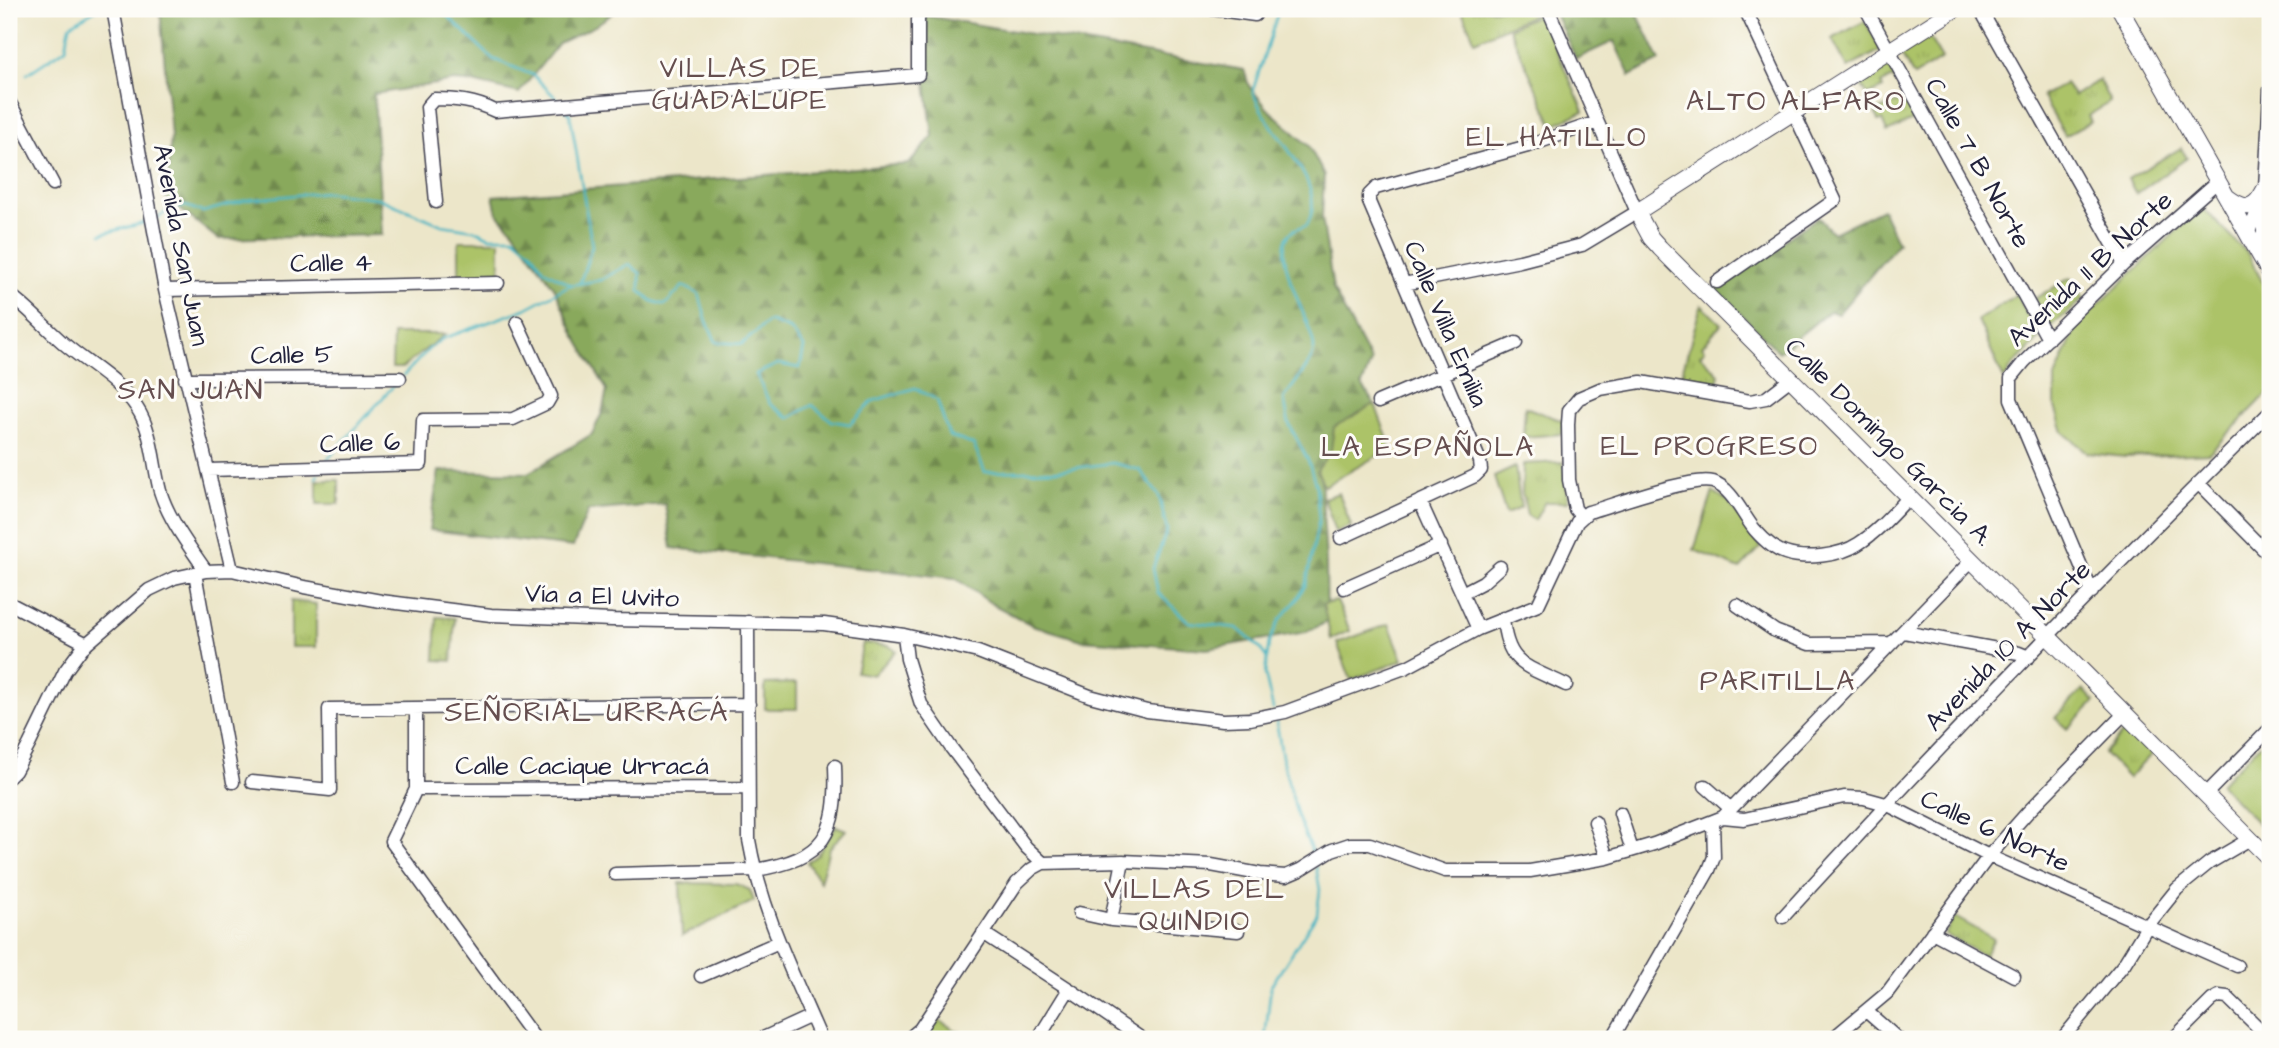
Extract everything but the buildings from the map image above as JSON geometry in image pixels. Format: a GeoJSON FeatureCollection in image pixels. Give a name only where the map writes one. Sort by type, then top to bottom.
{"type":"FeatureCollection","features":[{"type":"Feature","properties":{"kind":"main road"},"geometry":{"type":"LineString","coordinates":[[1637,212],[1955,9]]}},
{"type":"Feature","properties":{"kind":"main road"},"geometry":{"type":"LineString","coordinates":[[2120,9],[2267,269]]}},
{"type":"Feature","properties":{"kind":"main road"},"geometry":{"type":"LineString","coordinates":[[2221,189],[2240,205],[2251,206],[2257,204],[2265,189]]}},
{"type":"Feature","properties":{"kind":"main road"},"geometry":{"type":"LineString","coordinates":[[2265,189],[2267,269]]}},
{"type":"Feature","properties":{"kind":"main road","name":"Calle Domingo Garcia A."},"geometry":{"type":"LineString","coordinates":[[1637,212],[1651,238],[2270,859]]}},
{"type":"Feature","properties":{"kind":"street","name":"Avenida San Juan"},"geometry":{"type":"LineString","coordinates":[[113,9],[165,290],[232,570]]}},
{"type":"Feature","properties":{"kind":"street"},"geometry":{"type":"LineString","coordinates":[[436,202],[427,107],[434,99],[457,99],[481,104],[495,111],[919,75],[920,9]]}},
{"type":"Feature","properties":{"kind":"street"},"geometry":{"type":"LineString","coordinates":[[1212,9],[1255,15]]}},
{"type":"Feature","properties":{"kind":"street"},"geometry":{"type":"LineString","coordinates":[[1717,282],[1835,200],[1745,9]]}},
{"type":"Feature","properties":{"kind":"street","name":"Calle 7 B Norte"},"geometry":{"type":"LineString","coordinates":[[1866,9],[2048,339]]}},
{"type":"Feature","properties":{"kind":"street"},"geometry":{"type":"LineString","coordinates":[[1980,9],[2124,264]]}},
{"type":"Feature","properties":{"kind":"street","name":"Calle Domingo Garcia A."},"geometry":{"type":"LineString","coordinates":[[1551,10],[1637,212]]}},
{"type":"Feature","properties":{"kind":"street"},"geometry":{"type":"LineString","coordinates":[[2248,235],[2265,189],[2270,90]]}},
{"type":"Feature","properties":{"kind":"street"},"geometry":{"type":"LineString","coordinates":[[9,101],[53,184]]}},
{"type":"Feature","properties":{"kind":"street","name":"Calle Villa Emilia"},"geometry":{"type":"LineString","coordinates":[[1420,501],[1475,476],[1481,471],[1480,461],[1369,202],[1369,195],[1376,188],[1505,153],[1597,122]]}},
{"type":"Feature","properties":{"kind":"street","name":"Avenida 11 B Norte"},"geometry":{"type":"LineString","coordinates":[[2092,592],[2011,399],[2011,378],[2124,264],[2221,189]]}},
{"type":"Feature","properties":{"kind":"street"},"geometry":{"type":"LineString","coordinates":[[1405,284],[1520,261],[1582,245],[1637,212]]}},
{"type":"Feature","properties":{"kind":"street","name":"Calle 4"},"geometry":{"type":"LineString","coordinates":[[165,290],[498,283]]}},
{"type":"Feature","properties":{"kind":"street"},"geometry":{"type":"LineString","coordinates":[[9,294],[123,391],[138,409],[153,454],[161,493],[200,572],[233,782]]}},
{"type":"Feature","properties":{"kind":"street","name":"Calle 6"},"geometry":{"type":"LineString","coordinates":[[208,470],[421,464],[422,420],[513,419],[547,403],[551,396],[517,322]]}},
{"type":"Feature","properties":{"kind":"street"},"geometry":{"type":"LineString","coordinates":[[1378,402],[1517,344]]}},
{"type":"Feature","properties":{"kind":"street","name":"Calle 5"},"geometry":{"type":"LineString","coordinates":[[185,379],[400,378]]}},
{"type":"Feature","properties":{"kind":"street"},"geometry":{"type":"LineString","coordinates":[[1792,378],[1766,398],[1750,401],[1641,383],[1600,389],[1579,398],[1569,411],[1567,424],[1569,480],[1575,509],[1581,516],[1691,482],[1712,482],[1733,499],[1755,530],[1770,545],[1784,553],[1816,555],[1855,547],[1909,497]]}},
{"type":"Feature","properties":{"kind":"street","name":"Avenida 10 A Norte"},"geometry":{"type":"LineString","coordinates":[[1783,917],[1886,804],[2270,412]]}},
{"type":"Feature","properties":{"kind":"street"},"geometry":{"type":"LineString","coordinates":[[2198,483],[2270,556]]}},
{"type":"Feature","properties":{"kind":"street"},"geometry":{"type":"LineString","coordinates":[[1341,538],[1420,501],[1478,629]]}},
{"type":"Feature","properties":{"kind":"street","name":"Vía a El Uvito"},"geometry":{"type":"LineString","coordinates":[[9,777],[29,745],[65,671],[86,644],[149,590],[174,578],[200,572],[232,570],[381,601],[491,615],[824,624],[904,635],[964,647],[1090,696],[1147,711],[1223,720],[1250,719],[1285,712],[1407,667],[1478,629],[1538,605],[1581,516]]}},
{"type":"Feature","properties":{"kind":"street"},"geometry":{"type":"LineString","coordinates":[[1344,589],[1441,545]]}},
{"type":"Feature","properties":{"kind":"street"},"geometry":{"type":"LineString","coordinates":[[908,1039],[920,1030],[1017,883],[1031,869],[1043,863],[1123,861],[1211,866],[1286,876],[1332,850],[1350,844],[1370,844],[1445,871],[1530,871],[1607,858],[1723,816],[1972,560]]}},
{"type":"Feature","properties":{"kind":"street"},"geometry":{"type":"LineString","coordinates":[[1462,593],[1483,582],[1500,567]]}},
{"type":"Feature","properties":{"kind":"street"},"geometry":{"type":"LineString","coordinates":[[9,603],[86,644]]}},
{"type":"Feature","properties":{"kind":"street"},"geometry":{"type":"LineString","coordinates":[[1737,606],[1775,631],[1809,644],[1892,643]]}},
{"type":"Feature","properties":{"kind":"street"},"geometry":{"type":"LineString","coordinates":[[1503,618],[1504,637],[1517,661],[1566,685]]}},
{"type":"Feature","properties":{"kind":"street"},"geometry":{"type":"LineString","coordinates":[[748,622],[749,840],[760,892],[821,1039]]}},
{"type":"Feature","properties":{"kind":"street"},"geometry":{"type":"LineString","coordinates":[[1904,632],[2029,657]]}},
{"type":"Feature","properties":{"kind":"street"},"geometry":{"type":"LineString","coordinates":[[904,635],[907,660],[921,704],[1018,836],[1043,863]]}},
{"type":"Feature","properties":{"kind":"street"},"geometry":{"type":"LineString","coordinates":[[251,782],[330,790],[329,709],[749,704]]}},
{"type":"Feature","properties":{"kind":"street"},"geometry":{"type":"LineString","coordinates":[[416,709],[416,789],[391,841],[536,1039]]}},
{"type":"Feature","properties":{"kind":"street"},"geometry":{"type":"LineString","coordinates":[[1832,1039],[1886,993],[1989,856],[2123,714]]}},
{"type":"Feature","properties":{"kind":"street"},"geometry":{"type":"LineString","coordinates":[[2205,794],[2270,729]]}},
{"type":"Feature","properties":{"kind":"street"},"geometry":{"type":"LineString","coordinates":[[615,874],[755,870],[774,867],[813,852],[831,824],[836,796],[835,766]]}},
{"type":"Feature","properties":{"kind":"street"},"geometry":{"type":"LineString","coordinates":[[1612,1039],[1714,857],[1723,816],[1706,786]]}},
{"type":"Feature","properties":{"kind":"street","name":"Calle Cacique Urracá"},"geometry":{"type":"LineString","coordinates":[[416,789],[748,788]]}},
{"type":"Feature","properties":{"kind":"street","name":"Calle 6 Norte"},"geometry":{"type":"LineString","coordinates":[[1723,816],[1744,818],[1844,797],[1864,798],[1886,804],[1989,856],[2237,966]]}},
{"type":"Feature","properties":{"kind":"street"},"geometry":{"type":"LineString","coordinates":[[1620,813],[1632,850]]}},
{"type":"Feature","properties":{"kind":"street"},"geometry":{"type":"LineString","coordinates":[[1595,822],[1607,858]]}},
{"type":"Feature","properties":{"kind":"street"},"geometry":{"type":"LineString","coordinates":[[2062,1039],[2123,964],[2176,889],[2209,863],[2250,839]]}},
{"type":"Feature","properties":{"kind":"street"},"geometry":{"type":"LineString","coordinates":[[1111,920],[1123,861]]}},
{"type":"Feature","properties":{"kind":"street"},"geometry":{"type":"LineString","coordinates":[[1079,913],[1111,920],[1238,931]]}},
{"type":"Feature","properties":{"kind":"street"},"geometry":{"type":"LineString","coordinates":[[1932,932],[2014,976]]}},
{"type":"Feature","properties":{"kind":"street"},"geometry":{"type":"LineString","coordinates":[[983,933],[1142,1039]]}},
{"type":"Feature","properties":{"kind":"street"},"geometry":{"type":"LineString","coordinates":[[701,976],[779,943]]}},
{"type":"Feature","properties":{"kind":"street"},"geometry":{"type":"LineString","coordinates":[[1038,1039],[1069,989]]}},
{"type":"Feature","properties":{"kind":"street"},"geometry":{"type":"LineString","coordinates":[[2173,1039],[2219,996],[2227,997],[2270,1039]]}},
{"type":"Feature","properties":{"kind":"street"},"geometry":{"type":"LineString","coordinates":[[1866,1011],[1898,1039]]}},
{"type":"Feature","properties":{"kind":"street"},"geometry":{"type":"LineString","coordinates":[[761,1039],[811,1016]]}},
{"type":"Feature","properties":{"kind":"green space"},"geometry":{"type":"Polygon","coordinates":[[[160,9],[618,9],[595,26],[559,43],[519,93],[454,81],[374,94],[382,235],[218,239],[166,198],[171,137],[160,9]]]}},
{"type":"Feature","properties":{"kind":"green space"},"geometry":{"type":"Polygon","coordinates":[[[1461,9],[1546,9],[1475,41],[1461,9]]]}},
{"type":"Feature","properties":{"kind":"green space"},"geometry":{"type":"Polygon","coordinates":[[[1566,9],[1635,9],[1660,61],[1630,76],[1614,41],[1576,59],[1555,14],[1566,9]]]}},
{"type":"Feature","properties":{"kind":"green space","name":"EL HATILLO"},"geometry":{"type":"Polygon","coordinates":[[[1540,14],[1584,111],[1553,125],[1509,28],[1540,14]]]}},
{"type":"Feature","properties":{"kind":"green space"},"geometry":{"type":"Polygon","coordinates":[[[926,16],[1244,70],[1249,86],[1267,108],[1309,146],[1324,175],[1322,217],[1333,289],[1371,362],[1362,385],[1374,404],[1321,477],[1327,622],[1306,632],[1207,649],[1082,640],[1032,625],[992,604],[955,578],[672,548],[665,504],[588,511],[573,547],[429,530],[439,471],[528,473],[592,434],[602,413],[607,390],[574,333],[555,289],[513,230],[497,213],[493,196],[909,164],[933,136],[926,83],[926,16]]]}},
{"type":"Feature","properties":{"kind":"green space"},"geometry":{"type":"Polygon","coordinates":[[[1865,21],[1881,50],[1848,68],[1832,39],[1865,21]]]}},
{"type":"Feature","properties":{"kind":"green space"},"geometry":{"type":"Polygon","coordinates":[[[1927,34],[1942,59],[1914,76],[1899,51],[1927,34]]]}},
{"type":"Feature","properties":{"kind":"green space"},"geometry":{"type":"Polygon","coordinates":[[[1887,61],[1898,81],[1895,82],[1892,78],[1881,84],[1883,88],[1867,95],[1857,77],[1887,61]]]}},
{"type":"Feature","properties":{"kind":"green space"},"geometry":{"type":"Polygon","coordinates":[[[2099,80],[2110,102],[2088,116],[2091,122],[2065,136],[2042,96],[2065,84],[2074,96],[2099,80]]]}},
{"type":"Feature","properties":{"kind":"green space"},"geometry":{"type":"Polygon","coordinates":[[[1907,98],[1915,119],[1887,132],[1875,112],[1907,98]]]}},
{"type":"Feature","properties":{"kind":"green space"},"geometry":{"type":"Polygon","coordinates":[[[2181,148],[2187,158],[2136,194],[2128,179],[2181,148]]]}},
{"type":"Feature","properties":{"kind":"green space"},"geometry":{"type":"Polygon","coordinates":[[[2202,207],[2248,254],[2270,296],[2270,391],[2209,453],[2125,457],[2088,453],[2063,432],[2055,407],[2055,378],[2077,325],[2202,207]]]}},
{"type":"Feature","properties":{"kind":"green space"},"geometry":{"type":"Polygon","coordinates":[[[1882,209],[1898,243],[1838,314],[1830,311],[1779,352],[1715,289],[1818,217],[1833,233],[1882,209]]]}},
{"type":"Feature","properties":{"kind":"green space"},"geometry":{"type":"Polygon","coordinates":[[[459,241],[500,241],[500,277],[459,277],[459,241]]]}},
{"type":"Feature","properties":{"kind":"green space"},"geometry":{"type":"Polygon","coordinates":[[[2070,278],[2084,299],[2049,328],[2034,299],[2070,278]]]}},
{"type":"Feature","properties":{"kind":"green space"},"geometry":{"type":"Polygon","coordinates":[[[2017,294],[2039,339],[2012,366],[2004,380],[1978,320],[2017,294]]]}},
{"type":"Feature","properties":{"kind":"green space"},"geometry":{"type":"Polygon","coordinates":[[[1701,305],[1721,324],[1702,346],[1705,350],[1700,355],[1719,374],[1716,387],[1679,383],[1701,305]]]}},
{"type":"Feature","properties":{"kind":"green space"},"geometry":{"type":"Polygon","coordinates":[[[393,334],[445,334],[402,368],[392,368],[393,334]]]}},
{"type":"Feature","properties":{"kind":"green space"},"geometry":{"type":"Polygon","coordinates":[[[1375,404],[1391,448],[1324,486],[1317,470],[1331,450],[1334,427],[1375,404]]]}},
{"type":"Feature","properties":{"kind":"green space"},"geometry":{"type":"Polygon","coordinates":[[[1525,407],[1563,421],[1563,434],[1523,437],[1525,407]]]}},
{"type":"Feature","properties":{"kind":"green space"},"geometry":{"type":"Polygon","coordinates":[[[1564,462],[1568,502],[1545,502],[1535,520],[1527,515],[1522,493],[1523,464],[1564,462]]]}},
{"type":"Feature","properties":{"kind":"green space","name":"LA ESPAÑOLA"},"geometry":{"type":"Polygon","coordinates":[[[1515,467],[1521,508],[1506,514],[1494,477],[1515,467]]]}},
{"type":"Feature","properties":{"kind":"green space"},"geometry":{"type":"Polygon","coordinates":[[[317,480],[339,480],[339,504],[317,504],[317,480]]]}},
{"type":"Feature","properties":{"kind":"green space","name":"EL PROGRESO"},"geometry":{"type":"Polygon","coordinates":[[[1713,492],[1728,501],[1761,547],[1740,569],[1694,550],[1713,492]]]}},
{"type":"Feature","properties":{"kind":"green space"},"geometry":{"type":"Polygon","coordinates":[[[1339,493],[1351,526],[1335,532],[1324,498],[1339,493]]]}},
{"type":"Feature","properties":{"kind":"green space"},"geometry":{"type":"Polygon","coordinates":[[[291,601],[316,604],[316,647],[291,647],[291,601]]]}},
{"type":"Feature","properties":{"kind":"green space"},"geometry":{"type":"Polygon","coordinates":[[[1337,601],[1350,631],[1331,639],[1323,604],[1337,601]]]}},
{"type":"Feature","properties":{"kind":"green space"},"geometry":{"type":"Polygon","coordinates":[[[437,617],[455,618],[452,661],[435,660],[437,617]]]}},
{"type":"Feature","properties":{"kind":"green space"},"geometry":{"type":"Polygon","coordinates":[[[1389,624],[1403,660],[1351,680],[1337,643],[1389,624]]]}},
{"type":"Feature","properties":{"kind":"green space"},"geometry":{"type":"Polygon","coordinates":[[[863,643],[889,646],[896,651],[873,675],[856,672],[863,643]]]}},
{"type":"Feature","properties":{"kind":"green space"},"geometry":{"type":"Polygon","coordinates":[[[797,683],[797,709],[765,709],[765,684],[797,683]]]}},
{"type":"Feature","properties":{"kind":"green space"},"geometry":{"type":"Polygon","coordinates":[[[2083,689],[2095,702],[2067,729],[2055,718],[2083,689]]]}},
{"type":"Feature","properties":{"kind":"green space"},"geometry":{"type":"Polygon","coordinates":[[[2126,730],[2152,754],[2128,778],[2104,753],[2126,730]]]}},
{"type":"Feature","properties":{"kind":"green space"},"geometry":{"type":"Polygon","coordinates":[[[2270,735],[2270,836],[2220,784],[2270,735]]]}},
{"type":"Feature","properties":{"kind":"green space"},"geometry":{"type":"Polygon","coordinates":[[[836,826],[846,830],[829,849],[820,882],[807,862],[817,855],[836,826]]]}},
{"type":"Feature","properties":{"kind":"green space"},"geometry":{"type":"Polygon","coordinates":[[[680,883],[736,884],[750,890],[754,901],[682,936],[680,883]]]}},
{"type":"Feature","properties":{"kind":"green space"},"geometry":{"type":"Polygon","coordinates":[[[1955,917],[1994,939],[1984,956],[1945,934],[1955,917]]]}},
{"type":"Feature","properties":{"kind":"green space"},"geometry":{"type":"Polygon","coordinates":[[[935,1018],[971,1039],[919,1039],[935,1018]]]}},
{"type":"Feature","properties":{"kind":"waterway"},"geometry":{"type":"LineString","coordinates":[[27,74],[66,48],[70,25],[97,9]]}},
{"type":"Feature","properties":{"kind":"waterway"},"geometry":{"type":"LineString","coordinates":[[440,9],[493,59],[533,75],[560,102]]}},
{"type":"Feature","properties":{"kind":"waterway"},"geometry":{"type":"LineString","coordinates":[[1273,709],[1265,674],[1269,642],[1279,621],[1306,584],[1319,519],[1316,486],[1308,460],[1289,424],[1284,399],[1306,367],[1314,348],[1285,261],[1285,244],[1291,232],[1306,226],[1312,209],[1311,192],[1304,175],[1259,106],[1253,90],[1279,9]]}},
{"type":"Feature","properties":{"kind":"waterway"},"geometry":{"type":"LineString","coordinates":[[566,110],[570,114],[592,246],[580,283]]}},
{"type":"Feature","properties":{"kind":"waterway"},"geometry":{"type":"LineString","coordinates":[[158,218],[169,210],[186,206],[203,212],[246,200],[325,192],[378,198],[442,225],[474,230],[490,237],[514,237],[532,252],[544,270],[570,284]]}},
{"type":"Feature","properties":{"kind":"waterway"},"geometry":{"type":"LineString","coordinates":[[101,234],[148,222]]}},
{"type":"Feature","properties":{"kind":"waterway"},"geometry":{"type":"LineString","coordinates":[[403,376],[442,339],[525,309],[570,285],[601,280],[629,264],[640,273],[640,291],[652,301],[665,305],[683,286],[699,294],[716,342],[742,344],[769,321],[791,330],[804,347],[800,368],[778,364],[756,374],[770,404],[790,418],[812,405],[832,421],[850,424],[873,401],[915,388],[937,400],[949,436],[974,445],[985,472],[1059,470],[1113,463],[1140,470],[1159,496],[1167,530],[1153,568],[1158,593],[1189,622],[1237,628],[1259,647],[1266,657]]}},
{"type":"Feature","properties":{"kind":"waterway"},"geometry":{"type":"LineString","coordinates":[[328,459],[396,383]]}},
{"type":"Feature","properties":{"kind":"waterway"},"geometry":{"type":"LineString","coordinates":[[1276,719],[1283,763],[1298,818],[1314,857]]}},
{"type":"Feature","properties":{"kind":"waterway"},"geometry":{"type":"LineString","coordinates":[[1265,1039],[1271,986],[1317,914],[1320,890],[1316,867]]}},
{"type":"Feature","properties":{"kind":"district","name":"VILLAS DE GUADALUPE"},"geometry":{"type":"Point","coordinates":[740,84]}},
{"type":"Feature","properties":{"kind":"district","name":"ALTO ALFARO"},"geometry":{"type":"Point","coordinates":[1796,101]}},
{"type":"Feature","properties":{"kind":"district","name":"EL HATILLO"},"geometry":{"type":"Point","coordinates":[1557,137]}},
{"type":"Feature","properties":{"kind":"district","name":"SAN JUAN"},"geometry":{"type":"Point","coordinates":[191,390]}},
{"type":"Feature","properties":{"kind":"district","name":"EL PROGRESO"},"geometry":{"type":"Point","coordinates":[1710,446]}},
{"type":"Feature","properties":{"kind":"district","name":"LA ESPAÑOLA"},"geometry":{"type":"Point","coordinates":[1428,447]}},
{"type":"Feature","properties":{"kind":"district","name":"PARITILLA"},"geometry":{"type":"Point","coordinates":[1778,681]}},
{"type":"Feature","properties":{"kind":"district","name":"SEÑORIAL URRACÁ"},"geometry":{"type":"Point","coordinates":[587,712]}},
{"type":"Feature","properties":{"kind":"district","name":"VILLAS DEL QUINDIO"},"geometry":{"type":"Point","coordinates":[1195,905]}}]}
